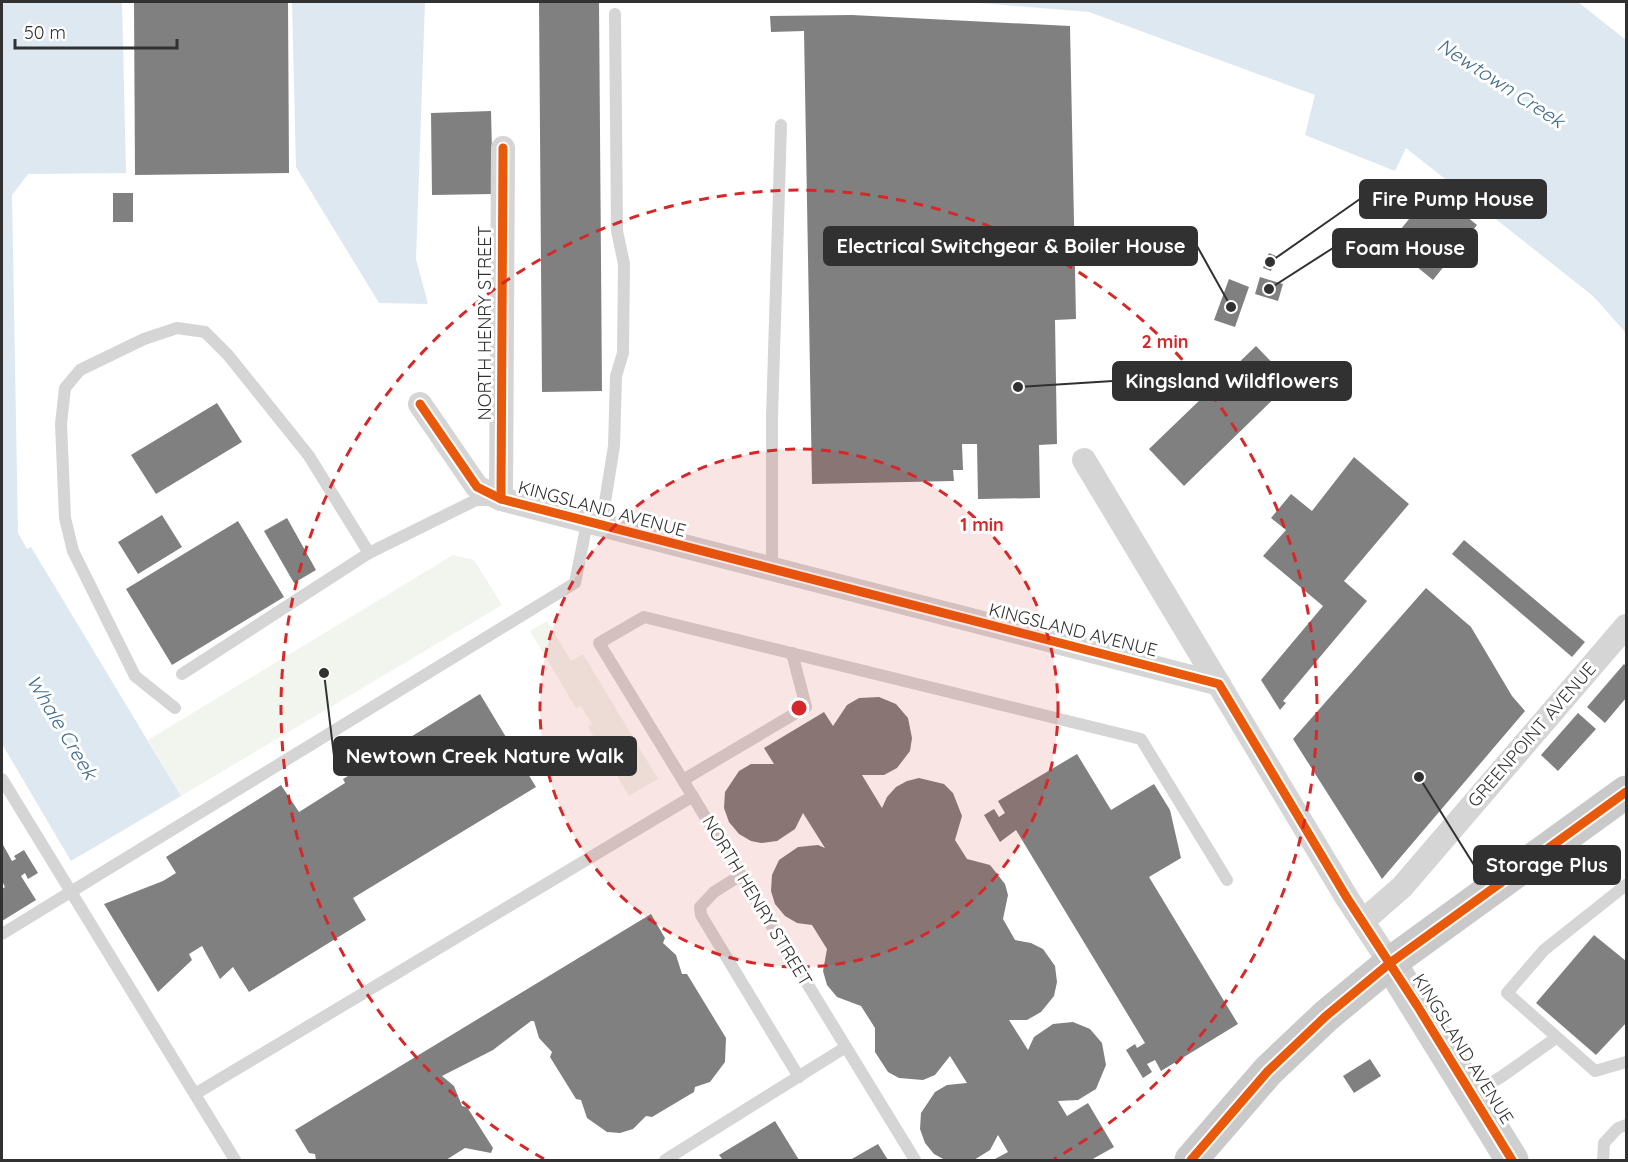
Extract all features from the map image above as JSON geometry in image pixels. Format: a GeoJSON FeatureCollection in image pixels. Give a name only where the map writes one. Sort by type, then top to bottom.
{"type":"FeatureCollection","features":[{"type":"Feature","properties":{"kind":"main road"},"geometry":{"type":"LineString","coordinates":[[1194,1160],[1287,1051],[1390,963],[1626,792]]}},
{"type":"Feature","properties":{"kind":"main road","name":"KINGSLAND AVENUE"},"geometry":{"type":"LineString","coordinates":[[1390,963],[1512,1161]]}},
{"type":"Feature","properties":{"kind":"street","name":"NORTH HENRY STREET"},"geometry":{"type":"LineString","coordinates":[[501,499],[503,148]]}},
{"type":"Feature","properties":{"kind":"street","name":"KINGSLAND AVENUE"},"geometry":{"type":"LineString","coordinates":[[420,404],[477,487],[501,499],[594,525],[1219,684]]}},
{"type":"Feature","properties":{"kind":"street","name":"KINGSLAND AVENUE"},"geometry":{"type":"LineString","coordinates":[[1084,460],[1390,963]]}},
{"type":"Feature","properties":{"kind":"street","name":"GREENPOINT AVENUE"},"geometry":{"type":"LineString","coordinates":[[1363,921],[1402,887],[1626,626]]}},
{"type":"Feature","properties":{"kind":"lane"},"geometry":{"type":"LineString","coordinates":[[2,934],[575,583],[594,525],[614,446],[616,376],[623,353],[624,264],[617,231],[615,14]]}},
{"type":"Feature","properties":{"kind":"lane"},"geometry":{"type":"LineString","coordinates":[[772,570],[772,417],[781,125]]}},
{"type":"Feature","properties":{"kind":"lane"},"geometry":{"type":"LineString","coordinates":[[176,708],[135,676],[73,551],[65,518],[61,424],[65,388],[80,370],[144,339],[177,328],[205,332],[228,355],[309,456],[369,553]]}},
{"type":"Feature","properties":{"kind":"lane"},"geometry":{"type":"LineString","coordinates":[[182,674],[369,553],[476,500],[501,499]]}},
{"type":"Feature","properties":{"kind":"lane","name":"NORTH HENRY STREET"},"geometry":{"type":"LineString","coordinates":[[792,653],[644,617],[599,643],[915,1161]]}},
{"type":"Feature","properties":{"kind":"lane"},"geometry":{"type":"LineString","coordinates":[[683,780],[806,707],[792,653],[1141,739],[1227,880]]}},
{"type":"Feature","properties":{"kind":"lane"},"geometry":{"type":"LineString","coordinates":[[2,779],[235,1161]]}},
{"type":"Feature","properties":{"kind":"lane"},"geometry":{"type":"LineString","coordinates":[[195,1094],[693,796]]}},
{"type":"Feature","properties":{"kind":"lane"},"geometry":{"type":"LineString","coordinates":[[741,876],[705,900],[700,907],[701,915],[799,1077]]}},
{"type":"Feature","properties":{"kind":"lane"},"geometry":{"type":"LineString","coordinates":[[1626,885],[1544,950],[1507,993],[1595,1071],[1626,1062]]}},
{"type":"Feature","properties":{"kind":"lane"},"geometry":{"type":"LineString","coordinates":[[1471,1094],[1501,1077],[1556,1038]]}},
{"type":"Feature","properties":{"kind":"lane"},"geometry":{"type":"LineString","coordinates":[[665,1161],[846,1047]]}},
{"type":"Feature","properties":{"kind":"lane"},"geometry":{"type":"LineString","coordinates":[[1603,1161],[1604,1143],[1618,1128],[1626,1125]]}},
{"type":"Feature","properties":{"kind":"shaded area"},"geometry":{"type":"Polygon","coordinates":[[[453,555],[474,560],[502,605],[181,796],[148,740],[453,555]]]}},
{"type":"Feature","properties":{"kind":"shaded area"},"geometry":{"type":"Polygon","coordinates":[[[547,621],[571,661],[583,654],[658,779],[629,796],[588,727],[592,724],[581,706],[576,708],[530,631],[547,621]]]}},
{"type":"Feature","properties":{"kind":"water","name":"Whale Creek"},"geometry":{"type":"Polygon","coordinates":[[[2,2],[122,2],[126,173],[28,174],[12,195],[18,533],[27,549],[31,547],[181,796],[71,861],[2,744],[2,2]]]}},
{"type":"Feature","properties":{"kind":"water"},"geometry":{"type":"Polygon","coordinates":[[[292,2],[425,2],[416,259],[428,304],[379,303],[296,167],[292,2]]]}},
{"type":"Feature","properties":{"kind":"water","name":"Newtown Creek"},"geometry":{"type":"Polygon","coordinates":[[[968,2],[1578,2],[1626,40],[1626,333],[1593,296],[1406,148],[1395,171],[1305,135],[1315,95],[1089,12],[968,2]]]}},
{"type":"Feature","properties":{"kind":"building"},"geometry":{"type":"Polygon","coordinates":[[[134,2],[288,2],[289,173],[135,175],[134,2]]]}},
{"type":"Feature","properties":{"kind":"building"},"geometry":{"type":"Polygon","coordinates":[[[539,2],[599,2],[602,391],[542,392],[539,2]]]}},
{"type":"Feature","properties":{"kind":"building"},"geometry":{"type":"Polygon","coordinates":[[[852,15],[1070,26],[1076,319],[1055,320],[1057,444],[1039,445],[1040,498],[978,499],[977,444],[962,444],[963,470],[953,470],[954,481],[812,484],[804,31],[771,32],[770,16],[852,15]]]}},
{"type":"Feature","properties":{"kind":"building"},"geometry":{"type":"Polygon","coordinates":[[[491,111],[493,194],[432,195],[431,113],[491,111]]]}},
{"type":"Feature","properties":{"kind":"building"},"geometry":{"type":"Polygon","coordinates":[[[1433,189],[1477,225],[1433,280],[1389,244],[1433,189]]]}},
{"type":"Feature","properties":{"kind":"building"},"geometry":{"type":"Polygon","coordinates":[[[113,193],[133,193],[133,222],[113,222],[113,193]]]}},
{"type":"Feature","properties":{"kind":"building"},"geometry":{"type":"Polygon","coordinates":[[[1269,253],[1276,256],[1271,271],[1263,268],[1269,253]]]}},
{"type":"Feature","properties":{"kind":"building"},"geometry":{"type":"Polygon","coordinates":[[[1260,277],[1283,284],[1278,301],[1255,294],[1260,277]]]}},
{"type":"Feature","properties":{"kind":"building"},"geometry":{"type":"Polygon","coordinates":[[[1229,279],[1249,287],[1235,327],[1214,320],[1229,279]]]}},
{"type":"Feature","properties":{"kind":"building"},"geometry":{"type":"Polygon","coordinates":[[[1256,346],[1291,382],[1184,486],[1149,449],[1256,346]]]}},
{"type":"Feature","properties":{"kind":"building"},"geometry":{"type":"Polygon","coordinates":[[[217,403],[242,442],[156,494],[131,455],[217,403]]]}},
{"type":"Feature","properties":{"kind":"building"},"geometry":{"type":"Polygon","coordinates":[[[1354,457],[1409,504],[1344,581],[1367,601],[1283,701],[1286,703],[1280,710],[1261,680],[1323,606],[1263,556],[1286,530],[1271,518],[1291,494],[1312,511],[1354,457]]]}},
{"type":"Feature","properties":{"kind":"building"},"geometry":{"type":"Polygon","coordinates":[[[162,515],[182,547],[138,574],[118,542],[162,515]]]}},
{"type":"Feature","properties":{"kind":"building"},"geometry":{"type":"Polygon","coordinates":[[[287,518],[316,570],[294,583],[264,531],[287,518]]]}},
{"type":"Feature","properties":{"kind":"building"},"geometry":{"type":"Polygon","coordinates":[[[238,521],[284,597],[172,665],[126,589],[238,521]]]}},
{"type":"Feature","properties":{"kind":"building"},"geometry":{"type":"Polygon","coordinates":[[[1464,540],[1585,642],[1572,657],[1452,554],[1464,540]]]}},
{"type":"Feature","properties":{"kind":"building"},"geometry":{"type":"Polygon","coordinates":[[[1426,588],[1471,627],[1512,696],[1525,711],[1382,879],[1293,739],[1426,588]]]}},
{"type":"Feature","properties":{"kind":"building"},"geometry":{"type":"Polygon","coordinates":[[[1624,664],[1626,666],[1626,698],[1605,723],[1587,707],[1624,664]]]}},
{"type":"Feature","properties":{"kind":"building"},"geometry":{"type":"Polygon","coordinates":[[[480,694],[536,787],[353,898],[366,920],[249,992],[233,967],[220,979],[202,946],[189,954],[192,960],[158,992],[104,904],[163,881],[176,873],[166,857],[281,785],[299,812],[345,783],[343,779],[480,694]]]}},
{"type":"Feature","properties":{"kind":"building"},"geometry":{"type":"Polygon","coordinates":[[[879,697],[896,704],[908,718],[912,738],[910,751],[897,768],[884,775],[862,775],[882,808],[887,797],[896,787],[907,781],[919,778],[944,784],[953,793],[962,816],[955,840],[967,859],[990,865],[1005,884],[1008,895],[1003,919],[1015,940],[1031,943],[1043,949],[1055,966],[1057,982],[1054,996],[1041,1012],[1027,1020],[1009,1020],[1028,1050],[1034,1037],[1053,1024],[1073,1022],[1090,1029],[1102,1043],[1106,1065],[1096,1089],[1078,1100],[1058,1101],[1067,1116],[1088,1103],[1114,1147],[1091,1160],[993,1160],[1008,1152],[998,1135],[990,1150],[974,1160],[945,1160],[934,1154],[925,1143],[920,1129],[921,1113],[935,1092],[947,1085],[967,1083],[950,1056],[935,1075],[923,1080],[899,1078],[888,1072],[875,1052],[875,1028],[861,1006],[837,997],[827,985],[823,971],[827,949],[812,925],[797,923],[785,916],[775,904],[771,891],[772,875],[779,860],[798,847],[818,845],[825,848],[803,813],[795,829],[777,841],[761,843],[751,841],[739,834],[729,822],[724,808],[725,792],[739,771],[751,764],[774,764],[764,748],[824,712],[833,726],[847,705],[859,698],[879,697]]]}},
{"type":"Feature","properties":{"kind":"building"},"geometry":{"type":"Polygon","coordinates":[[[1578,713],[1596,729],[1558,771],[1541,755],[1578,713]]]}},
{"type":"Feature","properties":{"kind":"building"},"geometry":{"type":"Polygon","coordinates":[[[1077,754],[1111,810],[1154,784],[1170,810],[1181,858],[1149,877],[1238,1024],[1161,1071],[1155,1060],[1147,1064],[1152,1072],[1143,1078],[1126,1050],[1135,1044],[1137,1048],[1145,1043],[1016,830],[1000,842],[984,815],[994,809],[999,817],[1005,813],[998,801],[1077,754]]]}},
{"type":"Feature","properties":{"kind":"building"},"geometry":{"type":"Polygon","coordinates":[[[2,843],[12,861],[16,859],[14,856],[24,850],[38,873],[28,879],[25,873],[21,876],[36,900],[2,921],[2,889],[5,887],[2,881],[2,843]]]}},
{"type":"Feature","properties":{"kind":"building"},"geometry":{"type":"Polygon","coordinates":[[[651,914],[665,938],[663,943],[676,955],[682,974],[687,974],[726,1038],[725,1062],[710,1082],[695,1087],[694,1092],[652,1117],[646,1116],[633,1129],[620,1133],[607,1132],[587,1118],[581,1100],[576,1099],[550,1057],[552,1052],[539,1038],[534,1021],[531,1021],[493,1050],[442,1076],[454,1086],[462,1106],[467,1107],[493,1148],[491,1153],[465,1148],[446,1160],[316,1160],[315,1154],[309,1153],[295,1130],[651,914]]]}},
{"type":"Feature","properties":{"kind":"building"},"geometry":{"type":"Polygon","coordinates":[[[1594,935],[1626,961],[1626,1023],[1596,1055],[1536,1003],[1594,935]]]}},
{"type":"Feature","properties":{"kind":"building"},"geometry":{"type":"Polygon","coordinates":[[[1370,1059],[1381,1076],[1354,1093],[1343,1076],[1370,1059]]]}},
{"type":"Feature","properties":{"kind":"building"},"geometry":{"type":"Polygon","coordinates":[[[775,1121],[799,1160],[723,1160],[719,1155],[775,1121]]]}},
{"type":"Feature","properties":{"kind":"building"},"geometry":{"type":"Polygon","coordinates":[[[878,1144],[888,1160],[850,1160],[878,1144]]]}},
{"type":"Feature","properties":{"kind":"cycle path"},"geometry":{"type":"LineString","coordinates":[[501,499],[503,148]]}},
{"type":"Feature","properties":{"kind":"cycle path"},"geometry":{"type":"LineString","coordinates":[[420,404],[477,487],[501,499],[1219,684],[1347,898],[1418,1007],[1512,1160]]}},
{"type":"Feature","properties":{"kind":"cycle path"},"geometry":{"type":"LineString","coordinates":[[1191,1160],[1268,1071],[1326,1016],[1390,963],[1626,792]]}},
{"type":"Feature","properties":{"kind":"place","name":"Fire Pump House"},"geometry":{"type":"Point","coordinates":[1270,262]}},
{"type":"Feature","properties":{"kind":"place","name":"Foam House"},"geometry":{"type":"Point","coordinates":[1269,289]}},
{"type":"Feature","properties":{"kind":"place","name":"Electrical Switchgear & Boiler House"},"geometry":{"type":"Point","coordinates":[1231,307]}},
{"type":"Feature","properties":{"kind":"place","name":"Kingsland Wildflowers"},"geometry":{"type":"Point","coordinates":[1018,387]}},
{"type":"Feature","properties":{"kind":"place","name":"Newtown Creek Nature Walk"},"geometry":{"type":"Point","coordinates":[324,673]}},
{"type":"Feature","properties":{"kind":"place","name":"Storage Plus"},"geometry":{"type":"Point","coordinates":[1419,777]}}]}
